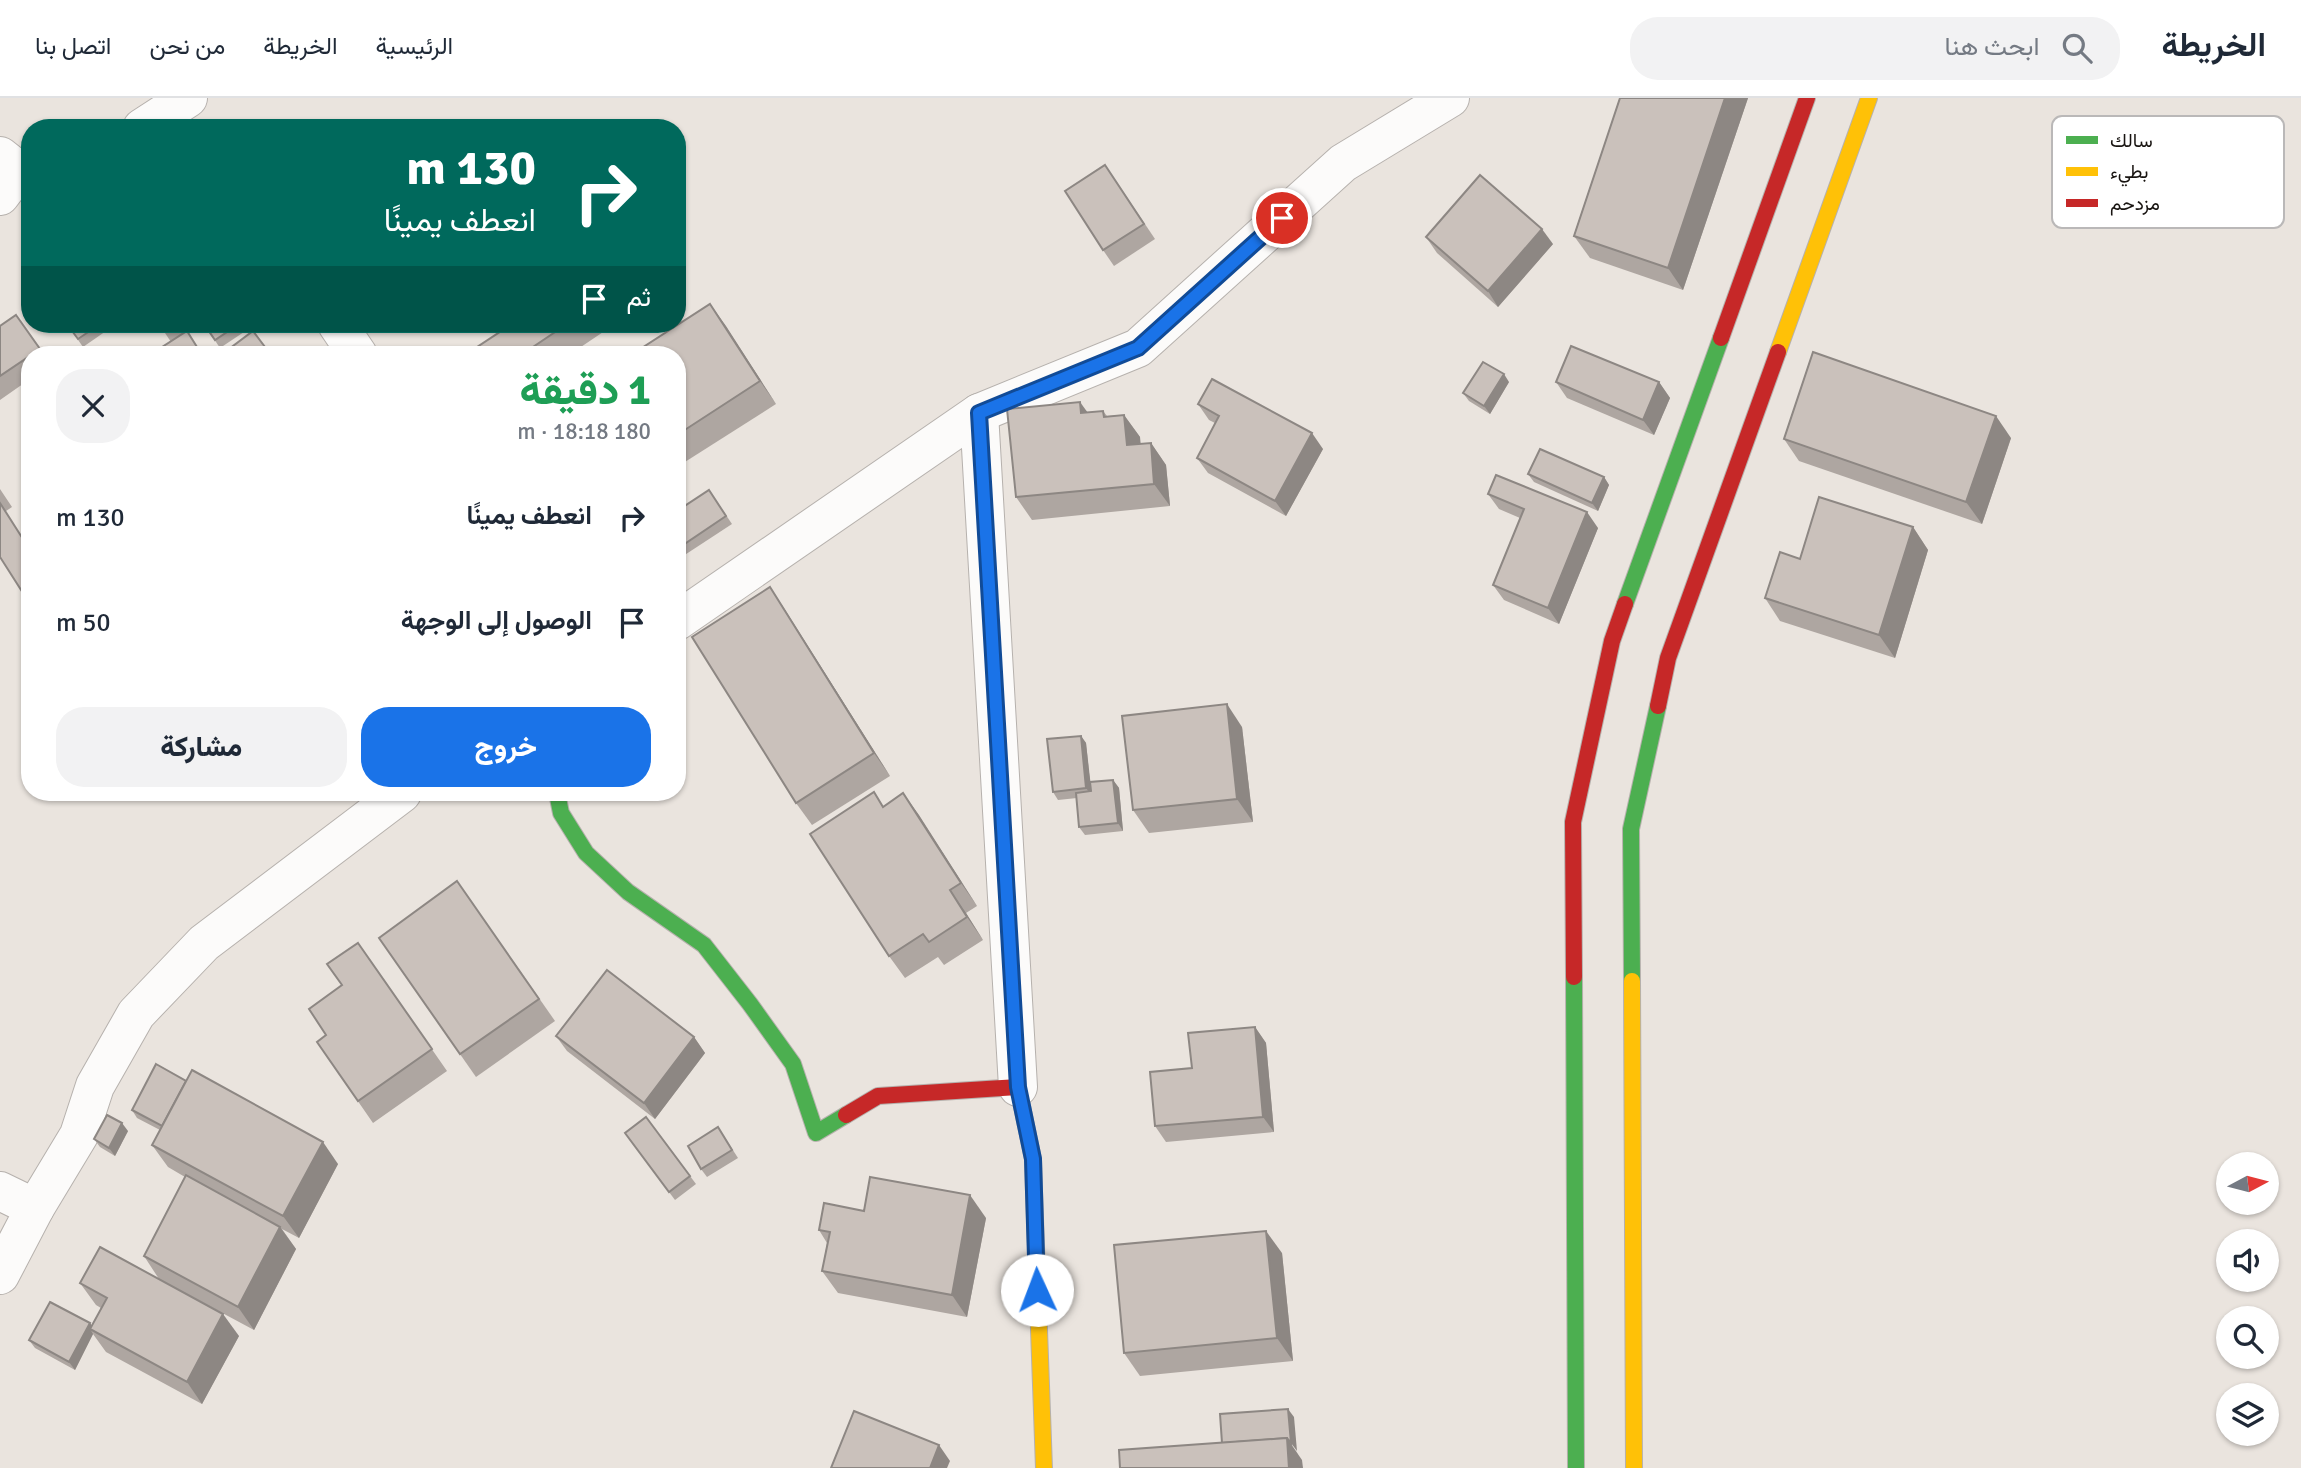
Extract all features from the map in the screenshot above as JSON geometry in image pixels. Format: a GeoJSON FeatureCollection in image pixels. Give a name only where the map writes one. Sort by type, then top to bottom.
{"type":"FeatureCollection","features":[{"type":"Feature","properties":{"kind":"street"},"geometry":{"type":"LineString","coordinates":[[156,119],[188,98]]}},
{"type":"Feature","properties":{"kind":"street"},"geometry":{"type":"LineString","coordinates":[[686,615],[979,413],[1138,348],[1343,163],[1450,98]]}},
{"type":"Feature","properties":{"kind":"street"},"geometry":{"type":"LineString","coordinates":[[1576,1468],[1573,822],[1612,641],[1807,98]]}},
{"type":"Feature","properties":{"kind":"street"},"geometry":{"type":"LineString","coordinates":[[1633,1468],[1631,829],[1668,658],[1869,98]]}},
{"type":"Feature","properties":{"kind":"street"},"geometry":{"type":"LineString","coordinates":[[979,413],[1018,1087],[1033,1159],[1044,1468]]}},
{"type":"Feature","properties":{"kind":"street"},"geometry":{"type":"LineString","coordinates":[[0,1275],[35,1208],[79,1135],[95,1086],[136,1014],[204,943],[391,801]]}},
{"type":"Feature","properties":{"kind":"street"},"geometry":{"type":"LineString","coordinates":[[559,801],[561,813],[586,853],[628,892],[704,945],[750,1004],[793,1064],[816,1133],[878,1096],[1018,1087]]}},
{"type":"Feature","properties":{"kind":"street"},"geometry":{"type":"LineString","coordinates":[[0,1191],[35,1208]]}},
{"type":"Feature","properties":{"kind":"building"},"geometry":{"type":"Polygon","coordinates":[[[1620,98],[1725,98],[1668,268],[1574,236],[1620,98]]]}},
{"type":"Feature","properties":{"kind":"building"},"geometry":{"type":"Polygon","coordinates":[[[1105,165],[1144,224],[1103,250],[1065,191],[1105,165]]]}},
{"type":"Feature","properties":{"kind":"building"},"geometry":{"type":"Polygon","coordinates":[[[1480,175],[1542,229],[1488,291],[1426,237],[1480,175]]]}},
{"type":"Feature","properties":{"kind":"building"},"geometry":{"type":"Polygon","coordinates":[[[710,304],[760,381],[686,429],[686,346],[645,346],[665,333],[686,333],[686,319],[710,304]]]}},
{"type":"Feature","properties":{"kind":"building"},"geometry":{"type":"Polygon","coordinates":[[[16,315],[21,322],[21,333],[29,333],[38,346],[21,346],[21,362],[0,376],[0,326],[16,315]]]}},
{"type":"Feature","properties":{"kind":"building"},"geometry":{"type":"Polygon","coordinates":[[[74,333],[87,333],[78,339],[74,333]]]}},
{"type":"Feature","properties":{"kind":"building"},"geometry":{"type":"Polygon","coordinates":[[[188,333],[196,346],[164,346],[188,333]]]}},
{"type":"Feature","properties":{"kind":"building"},"geometry":{"type":"Polygon","coordinates":[[[210,333],[226,333],[215,340],[210,333]]]}},
{"type":"Feature","properties":{"kind":"building"},"geometry":{"type":"Polygon","coordinates":[[[250,333],[254,333],[264,346],[233,346],[250,333]]]}},
{"type":"Feature","properties":{"kind":"building"},"geometry":{"type":"Polygon","coordinates":[[[498,333],[554,333],[534,346],[479,346],[498,333]]]}},
{"type":"Feature","properties":{"kind":"building"},"geometry":{"type":"Polygon","coordinates":[[[1571,346],[1659,382],[1643,420],[1556,382],[1571,346]]]}},
{"type":"Feature","properties":{"kind":"building"},"geometry":{"type":"Polygon","coordinates":[[[1813,352],[1996,416],[1966,502],[1784,439],[1813,352]]]}},
{"type":"Feature","properties":{"kind":"building"},"geometry":{"type":"Polygon","coordinates":[[[1483,362],[1504,374],[1484,406],[1463,393],[1483,362]]]}},
{"type":"Feature","properties":{"kind":"building"},"geometry":{"type":"Polygon","coordinates":[[[1212,379],[1312,433],[1275,501],[1197,458],[1219,416],[1198,404],[1212,379]]]}},
{"type":"Feature","properties":{"kind":"building"},"geometry":{"type":"Polygon","coordinates":[[[1080,402],[1081,413],[1103,411],[1104,417],[1124,415],[1127,445],[1151,443],[1154,484],[1016,497],[1007,409],[1080,402]]]}},
{"type":"Feature","properties":{"kind":"building"},"geometry":{"type":"Polygon","coordinates":[[[1540,449],[1604,477],[1592,503],[1528,474],[1540,449]]]}},
{"type":"Feature","properties":{"kind":"building"},"geometry":{"type":"Polygon","coordinates":[[[1496,475],[1587,512],[1548,608],[1493,585],[1524,509],[1488,494],[1496,475]]]}},
{"type":"Feature","properties":{"kind":"building"},"geometry":{"type":"Polygon","coordinates":[[[709,490],[726,516],[686,543],[686,505],[709,490]]]}},
{"type":"Feature","properties":{"kind":"building"},"geometry":{"type":"Polygon","coordinates":[[[1819,497],[1913,527],[1879,635],[1765,598],[1780,552],[1800,559],[1819,497]]]}},
{"type":"Feature","properties":{"kind":"building"},"geometry":{"type":"Polygon","coordinates":[[[0,503],[21,536],[21,590],[0,557],[0,503]]]}},
{"type":"Feature","properties":{"kind":"building"},"geometry":{"type":"Polygon","coordinates":[[[770,587],[874,753],[796,803],[692,637],[770,587]]]}},
{"type":"Feature","properties":{"kind":"building"},"geometry":{"type":"Polygon","coordinates":[[[1227,704],[1237,799],[1133,810],[1122,716],[1227,704]]]}},
{"type":"Feature","properties":{"kind":"building"},"geometry":{"type":"Polygon","coordinates":[[[1081,736],[1086,788],[1053,792],[1047,739],[1081,736]]]}},
{"type":"Feature","properties":{"kind":"building"},"geometry":{"type":"Polygon","coordinates":[[[1113,780],[1118,823],[1079,827],[1076,793],[1091,791],[1090,782],[1113,780]]]}},
{"type":"Feature","properties":{"kind":"building"},"geometry":{"type":"Polygon","coordinates":[[[874,792],[883,807],[903,793],[961,883],[950,890],[967,917],[929,942],[923,934],[889,956],[810,834],[874,792]]]}},
{"type":"Feature","properties":{"kind":"building"},"geometry":{"type":"Polygon","coordinates":[[[457,881],[539,999],[460,1054],[379,938],[457,881]]]}},
{"type":"Feature","properties":{"kind":"building"},"geometry":{"type":"Polygon","coordinates":[[[358,943],[432,1049],[358,1101],[317,1042],[326,1035],[309,1009],[342,985],[327,964],[358,943]]]}},
{"type":"Feature","properties":{"kind":"building"},"geometry":{"type":"Polygon","coordinates":[[[607,970],[694,1037],[644,1103],[556,1036],[607,970]]]}},
{"type":"Feature","properties":{"kind":"building"},"geometry":{"type":"Polygon","coordinates":[[[1255,1027],[1263,1117],[1155,1126],[1150,1072],[1192,1068],[1188,1033],[1255,1027]]]}},
{"type":"Feature","properties":{"kind":"building"},"geometry":{"type":"Polygon","coordinates":[[[156,1064],[186,1081],[162,1126],[132,1110],[156,1064]]]}},
{"type":"Feature","properties":{"kind":"building"},"geometry":{"type":"Polygon","coordinates":[[[192,1070],[323,1142],[283,1216],[152,1145],[192,1070]]]}},
{"type":"Feature","properties":{"kind":"building"},"geometry":{"type":"Polygon","coordinates":[[[107,1115],[122,1123],[109,1148],[94,1139],[107,1115]]]}},
{"type":"Feature","properties":{"kind":"building"},"geometry":{"type":"Polygon","coordinates":[[[646,1117],[690,1176],[669,1192],[625,1133],[646,1117]]]}},
{"type":"Feature","properties":{"kind":"building"},"geometry":{"type":"Polygon","coordinates":[[[718,1127],[732,1150],[701,1169],[688,1146],[718,1127]]]}},
{"type":"Feature","properties":{"kind":"building"},"geometry":{"type":"Polygon","coordinates":[[[186,1175],[280,1227],[238,1307],[144,1256],[186,1175]]]}},
{"type":"Feature","properties":{"kind":"building"},"geometry":{"type":"Polygon","coordinates":[[[870,1177],[970,1195],[952,1295],[822,1271],[830,1232],[819,1230],[824,1203],[864,1211],[870,1177]]]}},
{"type":"Feature","properties":{"kind":"building"},"geometry":{"type":"Polygon","coordinates":[[[1266,1231],[1277,1338],[1124,1353],[1114,1245],[1266,1231]]]}},
{"type":"Feature","properties":{"kind":"building"},"geometry":{"type":"Polygon","coordinates":[[[100,1247],[223,1314],[187,1382],[90,1329],[107,1298],[80,1283],[100,1247]]]}},
{"type":"Feature","properties":{"kind":"building"},"geometry":{"type":"Polygon","coordinates":[[[50,1302],[90,1323],[69,1362],[29,1340],[50,1302]]]}},
{"type":"Feature","properties":{"kind":"building"},"geometry":{"type":"Polygon","coordinates":[[[1288,1409],[1291,1443],[1287,1438],[1222,1443],[1220,1414],[1288,1409]]]}},
{"type":"Feature","properties":{"kind":"building"},"geometry":{"type":"Polygon","coordinates":[[[854,1411],[939,1445],[930,1468],[831,1468],[854,1411]]]}},
{"type":"Feature","properties":{"kind":"building"},"geometry":{"type":"Polygon","coordinates":[[[1287,1438],[1289,1468],[1120,1468],[1119,1450],[1287,1438]]]}},
{"type":"Feature","properties":{"kind":"traffic: fast"},"geometry":{"type":"LineString","coordinates":[[1625,604],[1721,338]]}},
{"type":"Feature","properties":{"kind":"traffic: fast"},"geometry":{"type":"LineString","coordinates":[[1632,981],[1631,829],[1658,706]]}},
{"type":"Feature","properties":{"kind":"traffic: fast"},"geometry":{"type":"LineString","coordinates":[[559,801],[561,813],[586,853],[628,892],[704,945],[750,1004],[793,1064],[816,1133],[846,1115]]}},
{"type":"Feature","properties":{"kind":"traffic: fast"},"geometry":{"type":"LineString","coordinates":[[1574,977],[1576,1468]]}},
{"type":"Feature","properties":{"kind":"traffic: slow"},"geometry":{"type":"LineString","coordinates":[[1778,352],[1869,98]]}},
{"type":"Feature","properties":{"kind":"traffic: slow"},"geometry":{"type":"LineString","coordinates":[[1632,981],[1634,1468]]}},
{"type":"Feature","properties":{"kind":"traffic: slow"},"geometry":{"type":"LineString","coordinates":[[1034,1191],[1044,1468]]}},
{"type":"Feature","properties":{"kind":"traffic: jam"},"geometry":{"type":"LineString","coordinates":[[1721,338],[1807,98]]}},
{"type":"Feature","properties":{"kind":"traffic: jam"},"geometry":{"type":"LineString","coordinates":[[1658,706],[1668,658],[1778,352]]}},
{"type":"Feature","properties":{"kind":"traffic: jam"},"geometry":{"type":"LineString","coordinates":[[1574,977],[1573,822],[1612,641],[1625,604]]}},
{"type":"Feature","properties":{"kind":"traffic: jam"},"geometry":{"type":"LineString","coordinates":[[846,1115],[878,1096],[1018,1087],[1033,1159],[1034,1191]]}},
{"type":"Feature","properties":{"kind":"route"},"geometry":{"type":"LineString","coordinates":[[1037,1290],[1033,1159],[1018,1087],[979,413],[1138,348],[1282,218]]}}]}
